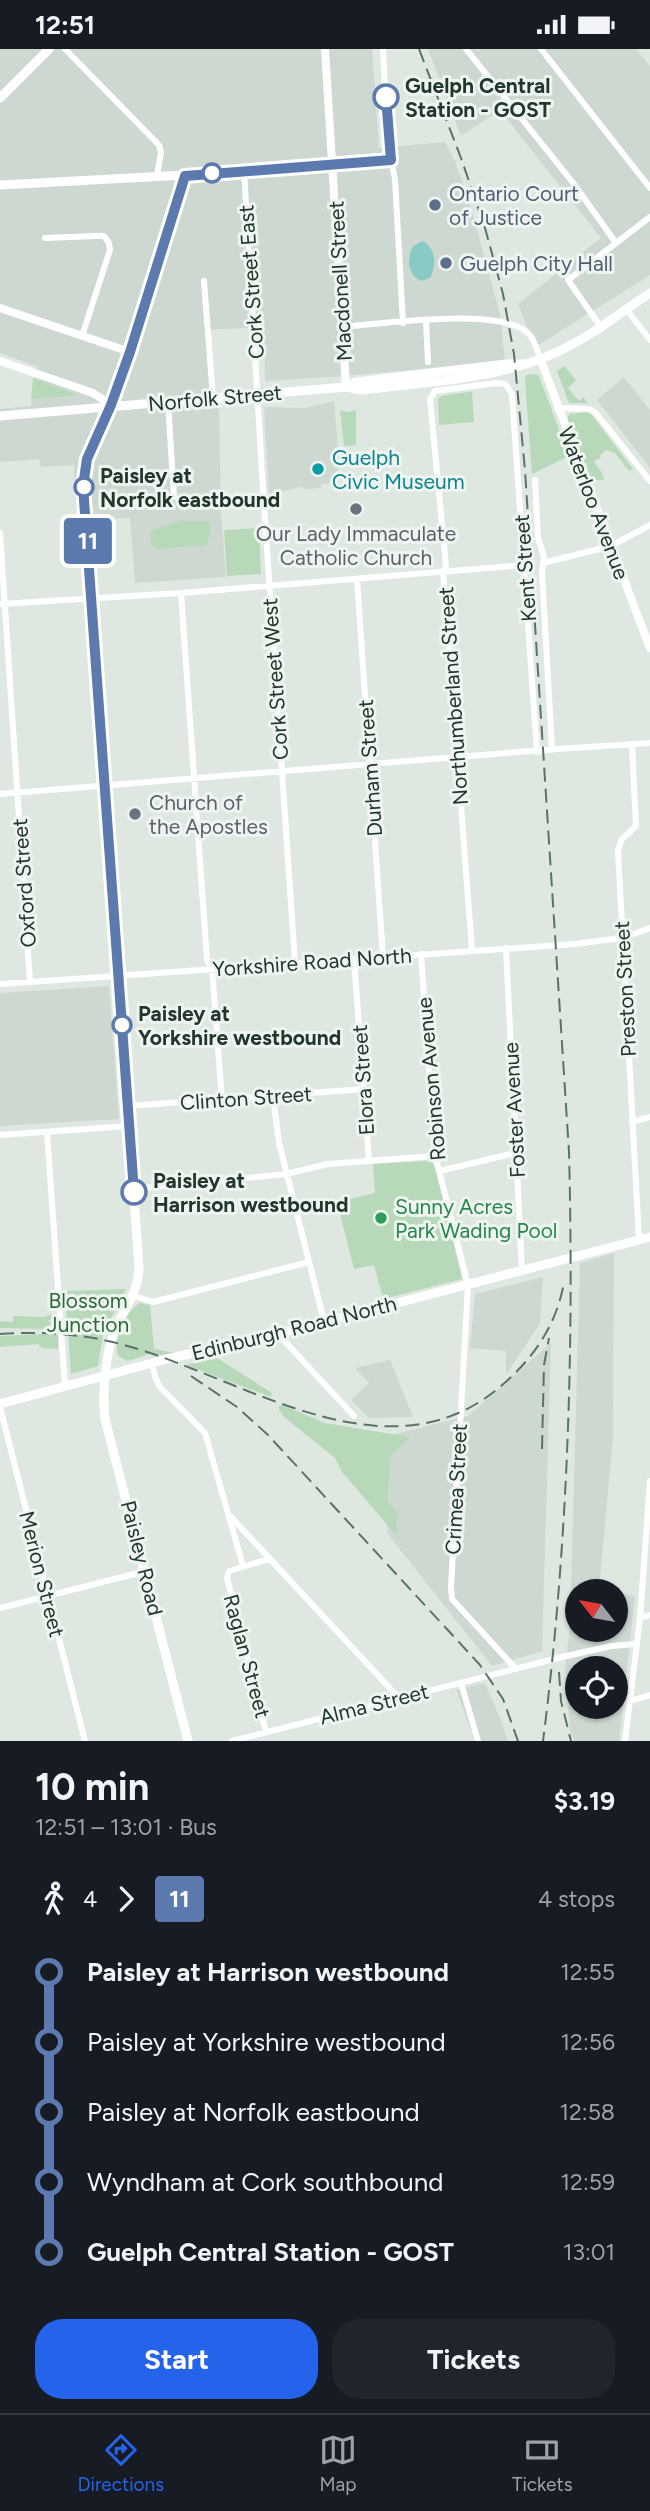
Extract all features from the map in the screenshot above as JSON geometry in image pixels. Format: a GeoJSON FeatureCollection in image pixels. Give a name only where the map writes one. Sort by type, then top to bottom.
{"type":"FeatureCollection","features":[{"type":"Feature","properties":{"kind":"main road"},"geometry":{"type":"LineString","coordinates":[[0,97],[49,49]]}},
{"type":"Feature","properties":{"kind":"main road"},"geometry":{"type":"LineString","coordinates":[[0,185],[185,176]]}},
{"type":"Feature","properties":{"kind":"main road","name":"Norfolk Street"},"geometry":{"type":"LineString","coordinates":[[0,416],[346,387],[356,382],[506,364],[526,364],[571,345],[650,293]]}},
{"type":"Feature","properties":{"kind":"main road"},"geometry":{"type":"LineString","coordinates":[[111,405],[89,453],[83,486],[134,1189],[139,1269],[134,1296]]}},
{"type":"Feature","properties":{"kind":"main road","name":"Edinburgh Road North"},"geometry":{"type":"LineString","coordinates":[[0,1406],[152,1363],[278,1334],[650,1237]]}},
{"type":"Feature","properties":{"kind":"main road","name":"Paisley Road"},"geometry":{"type":"LineString","coordinates":[[134,1296],[113,1336],[104,1405],[105,1419],[188,1741]]}},
{"type":"Feature","properties":{"kind":"street"},"geometry":{"type":"LineString","coordinates":[[65,49],[159,145],[161,152],[158,176]]}},
{"type":"Feature","properties":{"kind":"street","name":"Macdonell Street"},"geometry":{"type":"LineString","coordinates":[[326,49],[346,387]]}},
{"type":"Feature","properties":{"kind":"street"},"geometry":{"type":"LineString","coordinates":[[383,49],[386,110]]}},
{"type":"Feature","properties":{"kind":"street"},"geometry":{"type":"LineString","coordinates":[[466,49],[574,184],[617,243]]}},
{"type":"Feature","properties":{"kind":"street"},"geometry":{"type":"LineString","coordinates":[[541,49],[650,188]]}},
{"type":"Feature","properties":{"kind":"street"},"geometry":{"type":"LineString","coordinates":[[391,160],[395,179],[403,323]]}},
{"type":"Feature","properties":{"kind":"street","name":"Cork Street East"},"geometry":{"type":"LineString","coordinates":[[244,170],[257,394]]}},
{"type":"Feature","properties":{"kind":"street"},"geometry":{"type":"LineString","coordinates":[[0,361],[93,393],[111,405],[185,176]]}},
{"type":"Feature","properties":{"kind":"street"},"geometry":{"type":"LineString","coordinates":[[600,326],[568,280],[650,217]]}},
{"type":"Feature","properties":{"kind":"street"},"geometry":{"type":"LineString","coordinates":[[44,238],[104,236],[109,243],[110,250],[82,336]]}},
{"type":"Feature","properties":{"kind":"street"},"geometry":{"type":"LineString","coordinates":[[204,281],[213,398]]}},
{"type":"Feature","properties":{"kind":"street"},"geometry":{"type":"LineString","coordinates":[[0,308],[130,352]]}},
{"type":"Feature","properties":{"kind":"street"},"geometry":{"type":"LineString","coordinates":[[626,309],[650,340]]}},
{"type":"Feature","properties":{"kind":"street"},"geometry":{"type":"LineString","coordinates":[[342,327],[486,318],[529,334],[540,358]]}},
{"type":"Feature","properties":{"kind":"street"},"geometry":{"type":"LineString","coordinates":[[428,362],[429,321]]}},
{"type":"Feature","properties":{"kind":"street","name":"Waterloo Avenue"},"geometry":{"type":"LineString","coordinates":[[540,358],[650,648]]}},
{"type":"Feature","properties":{"kind":"street","name":"Northumberland Street"},"geometry":{"type":"LineString","coordinates":[[472,950],[443,571],[446,566],[430,399],[436,391],[487,383],[507,386]]}},
{"type":"Feature","properties":{"kind":"street","name":"Kent Street"},"geometry":{"type":"LineString","coordinates":[[507,386],[512,394],[537,752]]}},
{"type":"Feature","properties":{"kind":"street","name":"Cork Street West"},"geometry":{"type":"LineString","coordinates":[[257,394],[295,963]]}},
{"type":"Feature","properties":{"kind":"street"},"geometry":{"type":"LineString","coordinates":[[168,402],[174,497]]}},
{"type":"Feature","properties":{"kind":"street"},"geometry":{"type":"LineString","coordinates":[[557,408],[589,409],[596,412],[650,481]]}},
{"type":"Feature","properties":{"kind":"street","name":"Kent Street"},"geometry":{"type":"LineString","coordinates":[[535,480],[538,538],[544,556],[552,749]]}},
{"type":"Feature","properties":{"kind":"street"},"geometry":{"type":"LineString","coordinates":[[543,563],[611,546],[650,525]]}},
{"type":"Feature","properties":{"kind":"street","name":"Oxford Street"},"geometry":{"type":"LineString","coordinates":[[0,533],[2,603],[30,982]]}},
{"type":"Feature","properties":{"kind":"street"},"geometry":{"type":"LineString","coordinates":[[2,603],[181,593],[524,565]]}},
{"type":"Feature","properties":{"kind":"street","name":"Durham Street"},"geometry":{"type":"LineString","coordinates":[[357,579],[383,957]]}},
{"type":"Feature","properties":{"kind":"street"},"geometry":{"type":"LineString","coordinates":[[181,593],[207,960],[212,969],[222,1100]]}},
{"type":"Feature","properties":{"kind":"street"},"geometry":{"type":"LineString","coordinates":[[0,795],[650,743]]}},
{"type":"Feature","properties":{"kind":"street","name":"Preston Street"},"geometry":{"type":"LineString","coordinates":[[632,745],[637,821],[634,830],[622,839],[618,850],[639,1240]]}},
{"type":"Feature","properties":{"kind":"street","name":"Yorkshire Road North"},"geometry":{"type":"LineString","coordinates":[[0,984],[506,949],[622,939],[650,928]]}},
{"type":"Feature","properties":{"kind":"street","name":"Foster Avenue"},"geometry":{"type":"LineString","coordinates":[[506,949],[522,1271]]}},
{"type":"Feature","properties":{"kind":"street","name":"Robinson Avenue"},"geometry":{"type":"LineString","coordinates":[[421,954],[435,1156],[468,1285]]}},
{"type":"Feature","properties":{"kind":"street","name":"Elora Street"},"geometry":{"type":"LineString","coordinates":[[354,959],[369,1160]]}},
{"type":"Feature","properties":{"kind":"street","name":"Clinton Street"},"geometry":{"type":"LineString","coordinates":[[127,1106],[364,1089]]}},
{"type":"Feature","properties":{"kind":"street"},"geometry":{"type":"LineString","coordinates":[[273,1096],[278,1141],[324,1321]]}},
{"type":"Feature","properties":{"kind":"street"},"geometry":{"type":"LineString","coordinates":[[632,1122],[650,1117]]}},
{"type":"Feature","properties":{"kind":"street"},"geometry":{"type":"LineString","coordinates":[[0,1135],[129,1126]]}},
{"type":"Feature","properties":{"kind":"street"},"geometry":{"type":"LineString","coordinates":[[47,1132],[65,1386]]}},
{"type":"Feature","properties":{"kind":"street"},"geometry":{"type":"LineString","coordinates":[[440,1171],[515,1153]]}},
{"type":"Feature","properties":{"kind":"street"},"geometry":{"type":"LineString","coordinates":[[134,1189],[286,1174],[329,1164],[435,1156]]}},
{"type":"Feature","properties":{"kind":"street"},"geometry":{"type":"LineString","coordinates":[[134,1296],[156,1301],[309,1262]]}},
{"type":"Feature","properties":{"kind":"street","name":"Crimea Street"},"geometry":{"type":"LineString","coordinates":[[468,1285],[452,1599],[516,1669]]}},
{"type":"Feature","properties":{"kind":"street"},"geometry":{"type":"LineString","coordinates":[[278,1334],[354,1416]]}},
{"type":"Feature","properties":{"kind":"street","name":"Raglan Street"},"geometry":{"type":"LineString","coordinates":[[152,1363],[160,1387],[205,1433],[231,1517],[243,1566],[229,1571],[227,1578],[266,1732]]}},
{"type":"Feature","properties":{"kind":"street","name":"Merion Street"},"geometry":{"type":"LineString","coordinates":[[0,1406],[85,1741]]}},
{"type":"Feature","properties":{"kind":"street"},"geometry":{"type":"LineString","coordinates":[[625,1741],[640,1618],[650,1481]]}},
{"type":"Feature","properties":{"kind":"street"},"geometry":{"type":"LineString","coordinates":[[231,1517],[399,1698]]}},
{"type":"Feature","properties":{"kind":"street"},"geometry":{"type":"LineString","coordinates":[[243,1566],[269,1559]]}},
{"type":"Feature","properties":{"kind":"street"},"geometry":{"type":"LineString","coordinates":[[0,1608],[146,1570]]}},
{"type":"Feature","properties":{"kind":"street"},"geometry":{"type":"LineString","coordinates":[[640,1618],[650,1615]]}},
{"type":"Feature","properties":{"kind":"street","name":"Alma Street"},"geometry":{"type":"LineString","coordinates":[[232,1741],[461,1682],[611,1646],[636,1644]]}},
{"type":"Feature","properties":{"kind":"street"},"geometry":{"type":"LineString","coordinates":[[461,1682],[478,1741]]}},
{"type":"Feature","properties":{"kind":"street"},"geometry":{"type":"LineString","coordinates":[[630,1701],[650,1695]]}},
{"type":"Feature","properties":{"kind":"shaded area"},"geometry":{"type":"Polygon","coordinates":[[[0,49],[372,49],[379,148],[445,142],[455,161],[474,218],[500,315],[505,361],[265,381],[264,327],[206,330],[209,386],[219,409],[221,510],[226,577],[135,583],[130,518],[94,519],[93,505],[76,505],[74,465],[41,467],[39,459],[0,462],[0,409],[31,406],[33,379],[38,367],[0,353],[0,49]]]}},
{"type":"Feature","properties":{"kind":"shaded area"},"geometry":{"type":"Polygon","coordinates":[[[428,49],[636,49],[650,66],[650,275],[535,347],[518,304],[601,238],[500,110],[461,136],[428,49]]]}},
{"type":"Feature","properties":{"kind":"shaded area"},"geometry":{"type":"Polygon","coordinates":[[[624,377],[650,410],[650,468],[597,400],[624,377]]]}},
{"type":"Feature","properties":{"kind":"shaded area"},"geometry":{"type":"Polygon","coordinates":[[[334,401],[338,447],[347,451],[347,460],[341,464],[330,483],[321,484],[321,488],[304,489],[303,486],[269,496],[264,407],[304,408],[334,401]]]}},
{"type":"Feature","properties":{"kind":"shaded area"},"geometry":{"type":"Polygon","coordinates":[[[109,986],[119,1119],[0,1126],[0,993],[109,986]]]}},
{"type":"Feature","properties":{"kind":"shaded area"},"geometry":{"type":"Polygon","coordinates":[[[614,1253],[613,1438],[600,1579],[571,1579],[580,1263],[614,1253]]]}},
{"type":"Feature","properties":{"kind":"shaded area"},"geometry":{"type":"Polygon","coordinates":[[[543,1277],[540,1323],[506,1375],[506,1351],[470,1348],[475,1294],[543,1277]]]}},
{"type":"Feature","properties":{"kind":"shaded area"},"geometry":{"type":"Polygon","coordinates":[[[551,1343],[542,1651],[492,1666],[387,1533],[392,1435],[468,1416],[551,1343]]]}},
{"type":"Feature","properties":{"kind":"shaded area"},"geometry":{"type":"Polygon","coordinates":[[[390,1360],[413,1417],[369,1418],[351,1400],[369,1383],[355,1368],[390,1360]]]}},
{"type":"Feature","properties":{"kind":"shaded area"},"geometry":{"type":"Polygon","coordinates":[[[628,1595],[635,1596],[628,1659],[628,1656],[567,1656],[568,1642],[628,1642],[628,1595]]]}},
{"type":"Feature","properties":{"kind":"shaded area"},"geometry":{"type":"Polygon","coordinates":[[[485,1683],[508,1741],[475,1741],[456,1690],[485,1683]]]}},
{"type":"Feature","properties":{"kind":"shaded area"},"geometry":{"type":"Polygon","coordinates":[[[569,1719],[621,1719],[619,1741],[575,1741],[570,1731],[569,1719]]]}},
{"type":"Feature","properties":{"kind":"green space"},"geometry":{"type":"Polygon","coordinates":[[[564,366],[576,380],[568,388],[579,401],[583,397],[588,403],[569,403],[557,371],[564,366]]]}},
{"type":"Feature","properties":{"kind":"green space"},"geometry":{"type":"Polygon","coordinates":[[[536,374],[569,456],[532,474],[525,379],[526,375],[536,374]]]}},
{"type":"Feature","properties":{"kind":"green space"},"geometry":{"type":"Polygon","coordinates":[[[33,379],[76,394],[76,395],[31,399],[33,379]]]}},
{"type":"Feature","properties":{"kind":"green space"},"geometry":{"type":"Polygon","coordinates":[[[472,392],[474,422],[439,425],[438,399],[441,396],[472,392]]]}},
{"type":"Feature","properties":{"kind":"green space"},"geometry":{"type":"Polygon","coordinates":[[[356,410],[356,445],[344,446],[340,411],[356,410]]]}},
{"type":"Feature","properties":{"kind":"green space"},"geometry":{"type":"Polygon","coordinates":[[[570,414],[591,414],[633,469],[629,471],[615,453],[606,450],[600,455],[601,458],[594,461],[604,480],[590,480],[586,462],[584,463],[567,418],[570,414]]]}},
{"type":"Feature","properties":{"kind":"green space"},"geometry":{"type":"Polygon","coordinates":[[[182,520],[209,523],[207,545],[156,549],[151,544],[151,531],[182,520]]]}},
{"type":"Feature","properties":{"kind":"green space"},"geometry":{"type":"Polygon","coordinates":[[[259,528],[261,574],[227,576],[224,530],[259,528]]]}},
{"type":"Feature","properties":{"kind":"green space"},"geometry":{"type":"Polygon","coordinates":[[[432,1162],[436,1170],[462,1279],[383,1299],[374,1265],[354,1269],[337,1202],[375,1193],[373,1164],[432,1162]]]}},
{"type":"Feature","properties":{"kind":"green space","name":"Blossom Junction"},"geometry":{"type":"Polygon","coordinates":[[[126,1289],[103,1334],[98,1366],[71,1374],[65,1291],[126,1289]]]}},
{"type":"Feature","properties":{"kind":"green space"},"geometry":{"type":"Polygon","coordinates":[[[140,1303],[150,1305],[154,1349],[175,1353],[152,1353],[128,1361],[118,1356],[117,1342],[122,1326],[130,1312],[140,1303]]]}},
{"type":"Feature","properties":{"kind":"green space"},"geometry":{"type":"Polygon","coordinates":[[[52,1314],[53,1319],[47,1322],[53,1322],[47,1329],[0,1328],[0,1321],[13,1322],[13,1316],[44,1317],[52,1314]]]}},
{"type":"Feature","properties":{"kind":"green space"},"geometry":{"type":"Polygon","coordinates":[[[58,1335],[58,1349],[43,1348],[38,1344],[0,1347],[0,1336],[58,1335]]]}},
{"type":"Feature","properties":{"kind":"green space"},"geometry":{"type":"Polygon","coordinates":[[[217,1358],[272,1393],[271,1397],[186,1365],[217,1358]]]}},
{"type":"Feature","properties":{"kind":"green space"},"geometry":{"type":"Polygon","coordinates":[[[282,1405],[325,1423],[410,1437],[391,1455],[388,1502],[398,1513],[396,1535],[342,1472],[335,1458],[283,1416],[278,1407],[282,1405]]]}},
{"type":"Feature","properties":{"kind":"water"},"geometry":{"type":"Polygon","coordinates":[[[423,241],[431,248],[434,268],[430,278],[421,281],[413,275],[409,261],[413,246],[423,241]]]}},
{"type":"Feature","properties":{"kind":"railway"},"geometry":{"type":"LineString","coordinates":[[419,49],[461,158],[485,228],[503,294],[514,354],[525,470],[569,1152],[570,1373],[564,1521],[543,1741]]}},
{"type":"Feature","properties":{"kind":"railway"},"geometry":{"type":"LineString","coordinates":[[0,1334],[50,1333],[99,1339],[131,1347],[324,1417],[373,1426],[421,1424],[467,1409],[511,1377],[530,1357],[552,1322],[564,1282]]}},
{"type":"Feature","properties":{"kind":"railway"},"geometry":{"type":"LineString","coordinates":[[542,1449],[544,1365],[549,1338]]}},
{"type":"Feature","properties":{"kind":"railway"},"geometry":{"type":"LineString","coordinates":[[191,1376],[237,1407],[268,1435],[480,1665],[503,1699],[518,1741]]}},
{"type":"Feature","properties":{"kind":"railway"},"geometry":{"type":"LineString","coordinates":[[559,1672],[561,1701],[571,1741]]}},
{"type":"Feature","properties":{"kind":"bus line","name":"11"},"geometry":{"type":"LineString","coordinates":[[134,1192],[83,486],[85,465],[130,352],[185,176],[391,160],[386,97]]}},
{"type":"Feature","properties":{"kind":"place","name":"Guelph Central Station - GOST"},"geometry":{"type":"Point","coordinates":[386,97]}},
{"type":"Feature","properties":{"kind":"place","name":"Ontario Court of Justice"},"geometry":{"type":"Point","coordinates":[435,205]}},
{"type":"Feature","properties":{"kind":"place","name":"Guelph City Hall"},"geometry":{"type":"Point","coordinates":[446,263]}},
{"type":"Feature","properties":{"kind":"place","name":"Guelph Civic Museum"},"geometry":{"type":"Point","coordinates":[318,469]}},
{"type":"Feature","properties":{"kind":"place","name":"Paisley at Norfolk eastbound"},"geometry":{"type":"Point","coordinates":[84,487]}},
{"type":"Feature","properties":{"kind":"place","name":"Our Lady Immaculate Catholic Church"},"geometry":{"type":"Point","coordinates":[356,509]}},
{"type":"Feature","properties":{"kind":"place","name":"Church of the Apostles"},"geometry":{"type":"Point","coordinates":[135,814]}},
{"type":"Feature","properties":{"kind":"place","name":"Paisley at Yorkshire westbound"},"geometry":{"type":"Point","coordinates":[122,1025]}},
{"type":"Feature","properties":{"kind":"place","name":"Paisley at Harrison westbound"},"geometry":{"type":"Point","coordinates":[134,1192]}},
{"type":"Feature","properties":{"kind":"place","name":"Sunny Acres Park Wading Pool"},"geometry":{"type":"Point","coordinates":[381,1218]}}]}
